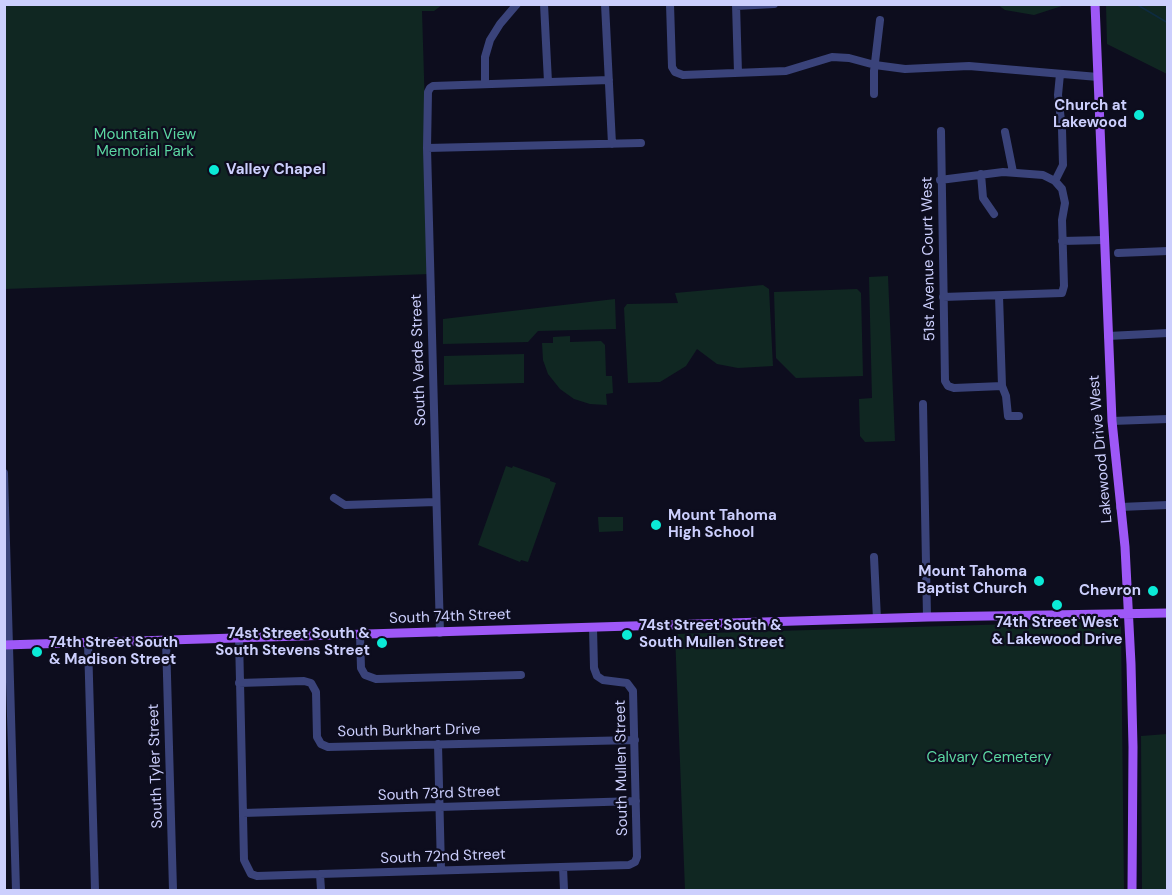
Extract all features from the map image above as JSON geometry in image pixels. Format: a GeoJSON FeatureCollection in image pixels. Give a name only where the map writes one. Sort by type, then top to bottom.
{"type":"FeatureCollection","features":[{"type":"Feature","properties":{"kind":"main road","name":"Lakewood Drive West"},"geometry":{"type":"LineString","coordinates":[[1095,4],[1112,421],[1129,613],[1133,729],[1132,891]]}},
{"type":"Feature","properties":{"kind":"main road","name":"South 74th Street"},"geometry":{"type":"LineString","coordinates":[[7,645],[927,617],[1167,613]]}},
{"type":"Feature","properties":{"kind":"street"},"geometry":{"type":"LineString","coordinates":[[517,4],[490,40],[485,57],[485,84],[609,80]]}},
{"type":"Feature","properties":{"kind":"street"},"geometry":{"type":"LineString","coordinates":[[544,4],[548,82]]}},
{"type":"Feature","properties":{"kind":"street"},"geometry":{"type":"LineString","coordinates":[[605,4],[612,144]]}},
{"type":"Feature","properties":{"kind":"street"},"geometry":{"type":"LineString","coordinates":[[670,4],[672,63],[675,72],[683,75],[786,71],[832,57],[905,69],[969,66],[1098,77]]}},
{"type":"Feature","properties":{"kind":"street"},"geometry":{"type":"LineString","coordinates":[[738,73],[736,5],[774,4]]}},
{"type":"Feature","properties":{"kind":"street"},"geometry":{"type":"LineString","coordinates":[[874,94],[874,65],[880,20]]}},
{"type":"Feature","properties":{"kind":"street"},"geometry":{"type":"LineString","coordinates":[[1055,181],[1063,165],[1058,95],[1060,74]]}},
{"type":"Feature","properties":{"kind":"street","name":"South Verde Street"},"geometry":{"type":"LineString","coordinates":[[440,633],[427,148],[430,88],[485,84]]}},
{"type":"Feature","properties":{"kind":"street","name":"51st Avenue Court West"},"geometry":{"type":"LineString","coordinates":[[941,131],[945,381],[947,385],[954,388],[1002,386]]}},
{"type":"Feature","properties":{"kind":"street"},"geometry":{"type":"LineString","coordinates":[[1005,132],[1013,172]]}},
{"type":"Feature","properties":{"kind":"street"},"geometry":{"type":"LineString","coordinates":[[427,148],[641,143]]}},
{"type":"Feature","properties":{"kind":"street"},"geometry":{"type":"LineString","coordinates":[[940,180],[1013,172],[1043,175],[1055,181],[1065,197],[1062,241],[1063,292],[943,297]]}},
{"type":"Feature","properties":{"kind":"street"},"geometry":{"type":"LineString","coordinates":[[981,174],[983,198],[994,214]]}},
{"type":"Feature","properties":{"kind":"street"},"geometry":{"type":"LineString","coordinates":[[1062,241],[1104,240]]}},
{"type":"Feature","properties":{"kind":"street"},"geometry":{"type":"LineString","coordinates":[[1118,253],[1167,251]]}},
{"type":"Feature","properties":{"kind":"street"},"geometry":{"type":"LineString","coordinates":[[999,296],[1002,386],[1006,396],[1008,416],[1019,416]]}},
{"type":"Feature","properties":{"kind":"street"},"geometry":{"type":"LineString","coordinates":[[1108,336],[1167,333]]}},
{"type":"Feature","properties":{"kind":"street"},"geometry":{"type":"LineString","coordinates":[[922,404],[927,617]]}},
{"type":"Feature","properties":{"kind":"street"},"geometry":{"type":"LineString","coordinates":[[1112,421],[1167,419]]}},
{"type":"Feature","properties":{"kind":"street"},"geometry":{"type":"LineString","coordinates":[[4,473],[7,645],[16,891]]}},
{"type":"Feature","properties":{"kind":"street"},"geometry":{"type":"LineString","coordinates":[[334,498],[345,505],[436,502]]}},
{"type":"Feature","properties":{"kind":"street"},"geometry":{"type":"LineString","coordinates":[[1120,507],[1167,505]]}},
{"type":"Feature","properties":{"kind":"street"},"geometry":{"type":"LineString","coordinates":[[874,557],[876,619]]}},
{"type":"Feature","properties":{"kind":"street","name":"South Mullen Street"},"geometry":{"type":"LineString","coordinates":[[593,628],[594,668],[597,676],[603,680],[627,683],[633,691],[637,856],[635,862]]}},
{"type":"Feature","properties":{"kind":"street"},"geometry":{"type":"LineString","coordinates":[[360,635],[360,664],[365,675],[381,679],[521,675]]}},
{"type":"Feature","properties":{"kind":"street"},"geometry":{"type":"LineString","coordinates":[[239,637],[243,813]]}},
{"type":"Feature","properties":{"kind":"street","name":"South Tyler Street"},"geometry":{"type":"LineString","coordinates":[[166,640],[173,891]]}},
{"type":"Feature","properties":{"kind":"street"},"geometry":{"type":"LineString","coordinates":[[88,643],[95,891]]}},
{"type":"Feature","properties":{"kind":"street","name":"South Burkhart Drive"},"geometry":{"type":"LineString","coordinates":[[239,683],[304,681],[310,683],[316,692],[317,737],[321,744],[327,747],[634,740]]}},
{"type":"Feature","properties":{"kind":"street"},"geometry":{"type":"LineString","coordinates":[[438,744],[441,870]]}},
{"type":"Feature","properties":{"kind":"street","name":"South 73rd Street"},"geometry":{"type":"LineString","coordinates":[[243,813],[636,801]]}},
{"type":"Feature","properties":{"kind":"street","name":"South 72nd Street"},"geometry":{"type":"LineString","coordinates":[[243,813],[244,860],[251,874],[257,876],[622,866],[635,862]]}},
{"type":"Feature","properties":{"kind":"street"},"geometry":{"type":"LineString","coordinates":[[563,867],[564,891]]}},
{"type":"Feature","properties":{"kind":"street"},"geometry":{"type":"LineString","coordinates":[[320,874],[321,891]]}},
{"type":"Feature","properties":{"kind":"green space","name":"Mountain View Memorial Park"},"geometry":{"type":"Polygon","coordinates":[[[4,5],[442,5],[434,11],[422,11],[430,274],[5,289],[4,5]]]}},
{"type":"Feature","properties":{"kind":"green space"},"geometry":{"type":"Polygon","coordinates":[[[998,5],[1065,5],[1034,15],[1005,10],[998,5]]]}},
{"type":"Feature","properties":{"kind":"green space"},"geometry":{"type":"Polygon","coordinates":[[[1106,5],[1167,5],[1167,74],[1107,44],[1106,5]]]}},
{"type":"Feature","properties":{"kind":"green space"},"geometry":{"type":"Polygon","coordinates":[[[888,276],[895,441],[865,442],[860,436],[859,399],[872,398],[869,277],[888,276]]]}},
{"type":"Feature","properties":{"kind":"green space"},"geometry":{"type":"Polygon","coordinates":[[[763,285],[769,289],[773,366],[738,368],[717,364],[697,349],[686,366],[660,382],[628,383],[624,308],[627,304],[678,303],[675,293],[763,285]]]}},
{"type":"Feature","properties":{"kind":"green space"},"geometry":{"type":"Polygon","coordinates":[[[857,289],[861,293],[863,376],[796,378],[776,358],[774,292],[857,289]]]}},
{"type":"Feature","properties":{"kind":"green space"},"geometry":{"type":"Polygon","coordinates":[[[615,299],[616,329],[538,331],[528,342],[443,344],[443,319],[615,299]]]}},
{"type":"Feature","properties":{"kind":"green space"},"geometry":{"type":"Polygon","coordinates":[[[570,336],[570,342],[601,341],[605,345],[606,376],[612,376],[613,393],[606,394],[607,405],[590,404],[574,399],[560,389],[548,374],[543,360],[542,343],[553,343],[553,337],[570,336]]]}},
{"type":"Feature","properties":{"kind":"green space"},"geometry":{"type":"Polygon","coordinates":[[[524,354],[524,383],[444,385],[444,356],[524,354]]]}},
{"type":"Feature","properties":{"kind":"green space"},"geometry":{"type":"Polygon","coordinates":[[[506,466],[512,468],[513,466],[556,483],[528,562],[521,560],[520,562],[478,545],[506,466]]]}},
{"type":"Feature","properties":{"kind":"green space"},"geometry":{"type":"Polygon","coordinates":[[[598,517],[623,517],[623,531],[599,532],[598,517]]]}},
{"type":"Feature","properties":{"kind":"green space","name":"Calvary Cemetery"},"geometry":{"type":"Polygon","coordinates":[[[1116,621],[1121,627],[1124,890],[685,890],[675,634],[1116,621]]]}},
{"type":"Feature","properties":{"kind":"green space"},"geometry":{"type":"Polygon","coordinates":[[[1167,734],[1167,890],[1142,890],[1141,736],[1167,734]]]}},
{"type":"Feature","properties":{"kind":"waterway"},"geometry":{"type":"LineString","coordinates":[[1136,4],[1168,23]]}},
{"type":"Feature","properties":{"kind":"place","name":"Church at Lakewood"},"geometry":{"type":"Point","coordinates":[1139,115]}},
{"type":"Feature","properties":{"kind":"place","name":"Valley Chapel"},"geometry":{"type":"Point","coordinates":[214,170]}},
{"type":"Feature","properties":{"kind":"place","name":"Mount Tahoma High School"},"geometry":{"type":"Point","coordinates":[656,525]}},
{"type":"Feature","properties":{"kind":"place","name":"Mount Tahoma Baptist Church"},"geometry":{"type":"Point","coordinates":[1039,581]}},
{"type":"Feature","properties":{"kind":"place","name":"Chevron"},"geometry":{"type":"Point","coordinates":[1153,591]}},
{"type":"Feature","properties":{"kind":"place","name":"74th Street West & Lakewood Drive"},"geometry":{"type":"Point","coordinates":[1057,605]}},
{"type":"Feature","properties":{"kind":"place","name":"74st Street South & South Mullen Street"},"geometry":{"type":"Point","coordinates":[627,635]}},
{"type":"Feature","properties":{"kind":"place","name":"74st Street South & South Stevens Street"},"geometry":{"type":"Point","coordinates":[382,643]}},
{"type":"Feature","properties":{"kind":"place","name":"74th Street South & Madison Street"},"geometry":{"type":"Point","coordinates":[37,652]}}]}
